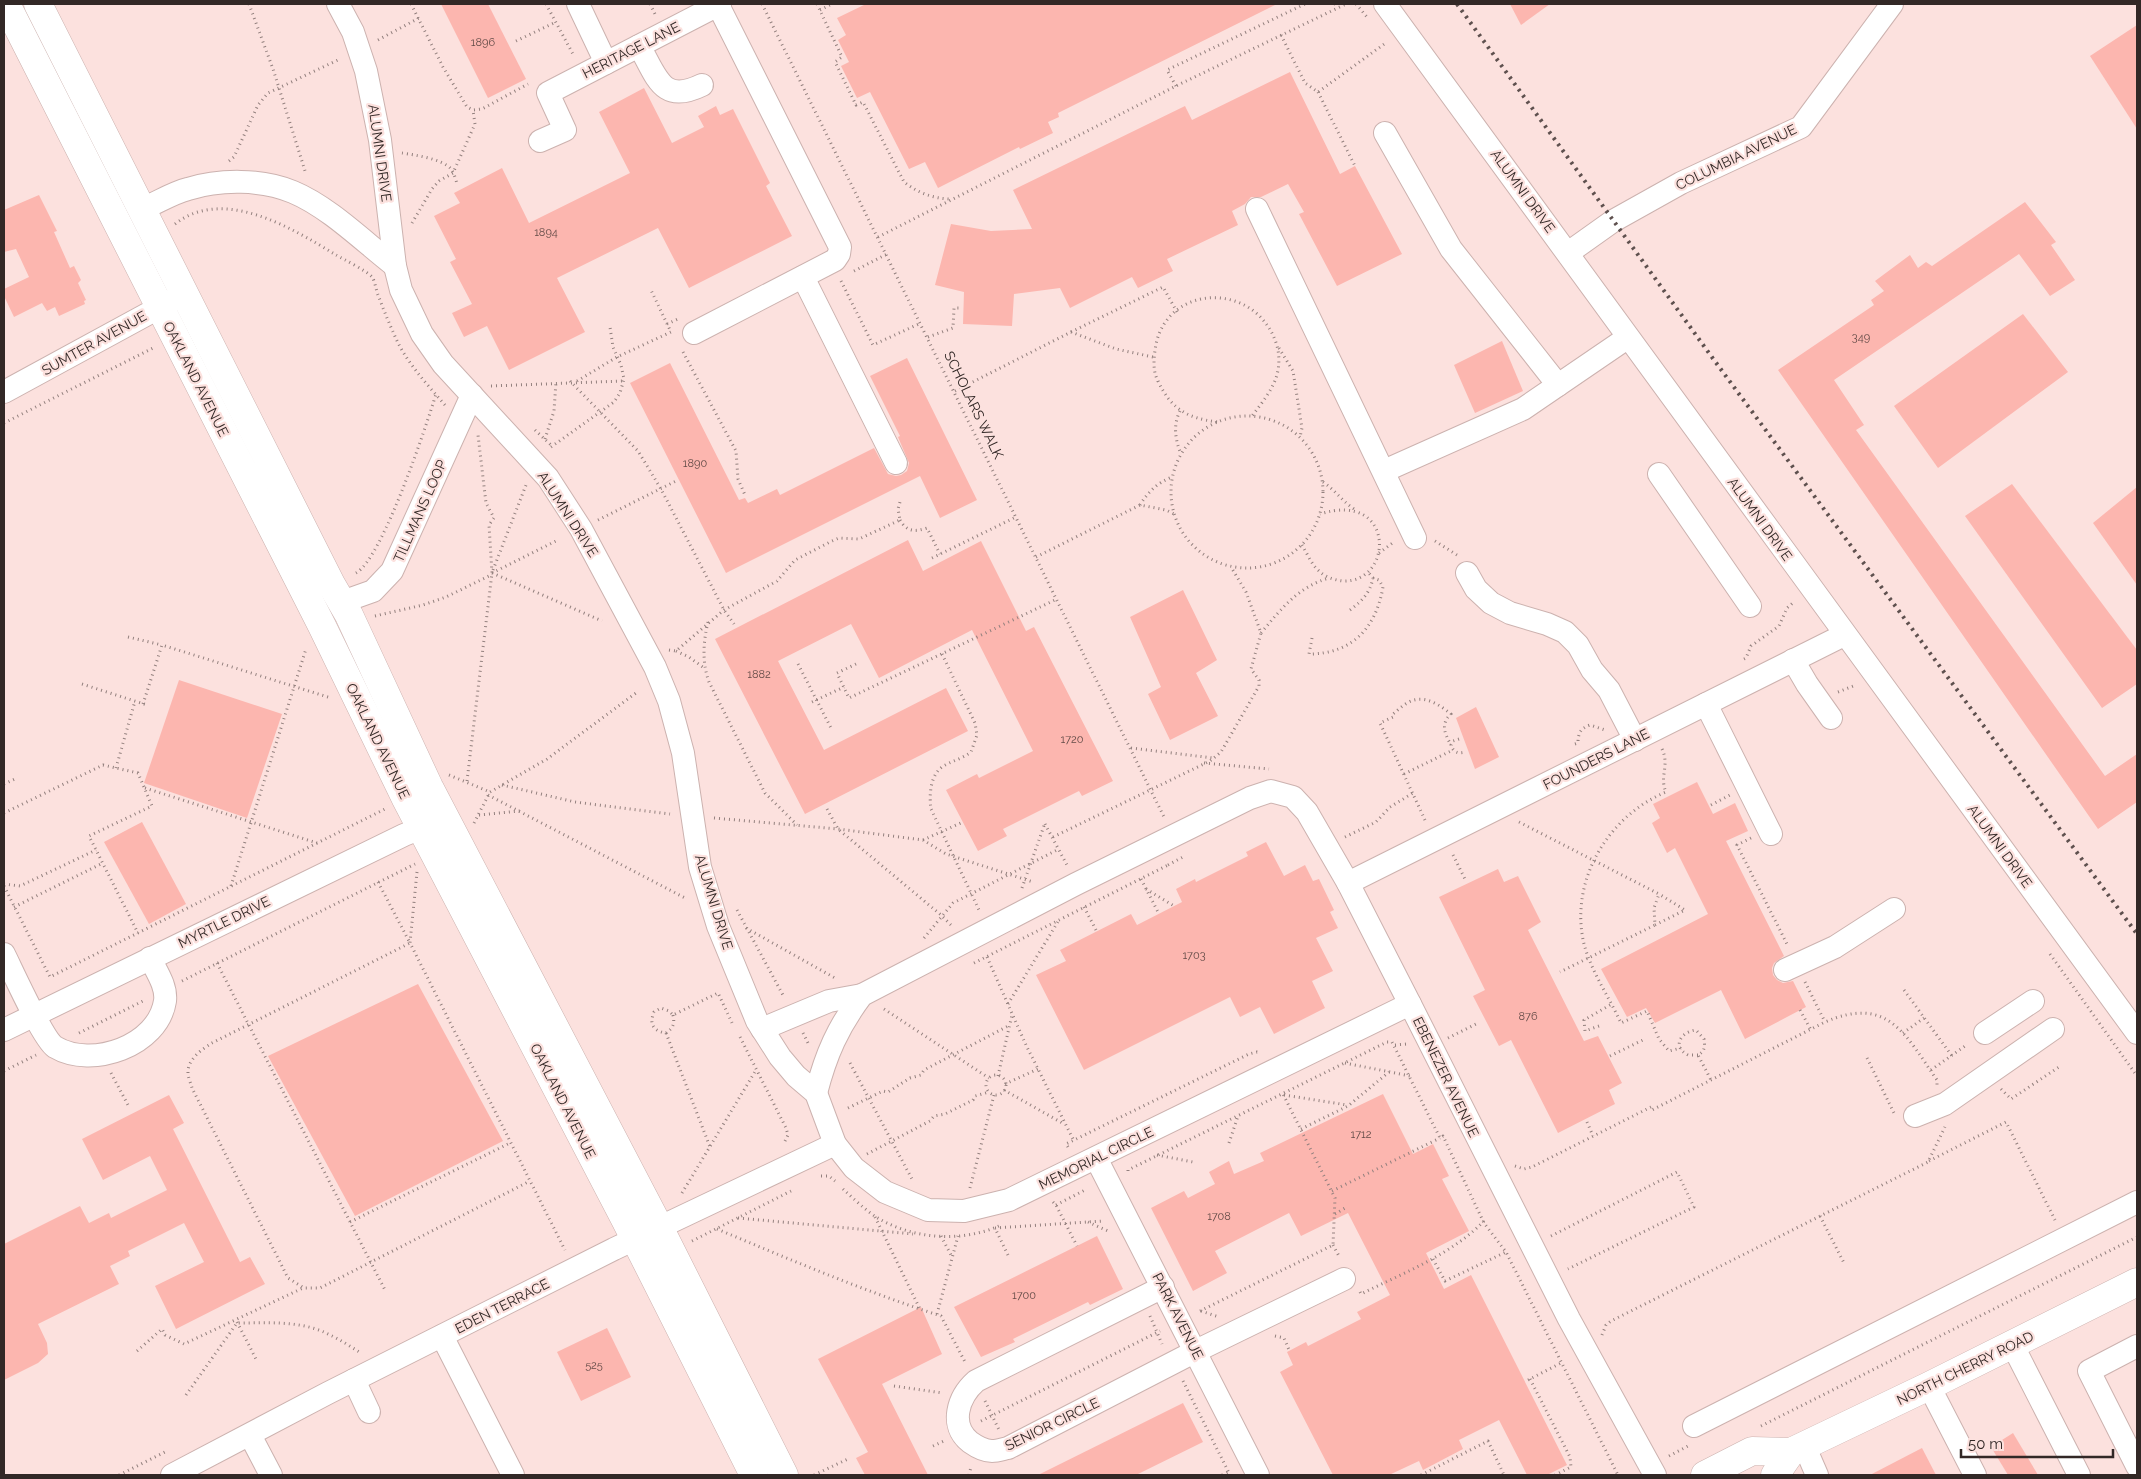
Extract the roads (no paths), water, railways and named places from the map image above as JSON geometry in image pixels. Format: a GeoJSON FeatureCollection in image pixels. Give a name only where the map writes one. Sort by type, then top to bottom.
{"type":"FeatureCollection","features":[{"type":"Feature","properties":{"kind":"main road","name":"OAKLAND AVENUE"},"geometry":{"type":"LineString","coordinates":[[6,4],[322,626],[405,797],[434,822],[658,1227],[784,1475]]}},
{"type":"Feature","properties":{"kind":"main road","name":"OAKLAND AVENUE"},"geometry":{"type":"LineString","coordinates":[[38,4],[331,584],[342,602],[434,822],[634,1239],[754,1475]]}},
{"type":"Feature","properties":{"kind":"main road"},"geometry":{"type":"LineString","coordinates":[[117,221],[142,209]]}},
{"type":"Feature","properties":{"kind":"main road","name":"NORTH CHERRY ROAD"},"geometry":{"type":"LineString","coordinates":[[1775,1475],[1798,1449],[2012,1344],[2135,1287]]}},
{"type":"Feature","properties":{"kind":"main road","name":"NORTH CHERRY ROAD"},"geometry":{"type":"LineString","coordinates":[[1705,1475],[1752,1451],[1798,1449]]}},
{"type":"Feature","properties":{"kind":"street","name":"ALUMNI DRIVE"},"geometry":{"type":"LineString","coordinates":[[338,4],[353,32],[366,71],[380,140],[394,266],[400,290],[422,334],[443,364],[482,388],[548,478],[581,529],[655,667],[669,701],[683,753],[700,867],[724,908],[760,1025]]}},
{"type":"Feature","properties":{"kind":"street"},"geometry":{"type":"LineString","coordinates":[[578,4],[606,63]]}},
{"type":"Feature","properties":{"kind":"street"},"geometry":{"type":"LineString","coordinates":[[683,340],[835,260],[839,254],[840,247],[719,4]]}},
{"type":"Feature","properties":{"kind":"street","name":"HERITAGE LANE"},"geometry":{"type":"LineString","coordinates":[[540,141],[565,130],[548,93],[572,72],[606,63],[719,4]]}},
{"type":"Feature","properties":{"kind":"street","name":"ALUMNI DRIVE"},"geometry":{"type":"LineString","coordinates":[[1385,4],[1568,253],[1627,338],[1844,635],[2137,1033]]}},
{"type":"Feature","properties":{"kind":"street","name":"COLUMBIA AVENUE"},"geometry":{"type":"LineString","coordinates":[[1568,253],[1612,221],[1681,183],[1800,127],[1892,4]]}},
{"type":"Feature","properties":{"kind":"street"},"geometry":{"type":"LineString","coordinates":[[639,46],[659,80],[668,91],[677,93],[689,91],[702,85]]}},
{"type":"Feature","properties":{"kind":"street"},"geometry":{"type":"LineString","coordinates":[[1384,133],[1451,249],[1558,385]]}},
{"type":"Feature","properties":{"kind":"street"},"geometry":{"type":"LineString","coordinates":[[142,209],[187,189],[228,182],[264,184],[293,192],[320,207],[394,266]]}},
{"type":"Feature","properties":{"kind":"street"},"geometry":{"type":"LineString","coordinates":[[1257,209],[1415,538]]}},
{"type":"Feature","properties":{"kind":"street"},"geometry":{"type":"LineString","coordinates":[[803,277],[896,463]]}},
{"type":"Feature","properties":{"kind":"street","name":"SUMTER AVENUE"},"geometry":{"type":"LineString","coordinates":[[4,392],[185,294]]}},
{"type":"Feature","properties":{"kind":"street"},"geometry":{"type":"LineString","coordinates":[[1384,471],[1523,409],[1627,338]]}},
{"type":"Feature","properties":{"kind":"street","name":"TILLMANS LOOP"},"geometry":{"type":"LineString","coordinates":[[342,602],[374,591],[392,571],[482,388]]}},
{"type":"Feature","properties":{"kind":"street"},"geometry":{"type":"LineString","coordinates":[[1659,474],[1750,606]]}},
{"type":"Feature","properties":{"kind":"street"},"geometry":{"type":"LineString","coordinates":[[1467,573],[1476,588],[1492,603],[1510,613],[1547,624],[1565,632],[1578,645],[1592,670],[1609,690],[1630,730]]}},
{"type":"Feature","properties":{"kind":"street","name":"FOUNDERS LANE"},"geometry":{"type":"LineString","coordinates":[[1348,883],[1630,730],[1706,704],[1844,635]]}},
{"type":"Feature","properties":{"kind":"street"},"geometry":{"type":"LineString","coordinates":[[1794,660],[1807,684],[1831,718]]}},
{"type":"Feature","properties":{"kind":"street"},"geometry":{"type":"LineString","coordinates":[[1706,704],[1762,835]]}},
{"type":"Feature","properties":{"kind":"street","name":"EBENEZER AVENUE"},"geometry":{"type":"LineString","coordinates":[[862,995],[1058,893],[1169,826],[1271,791],[1293,797],[1307,812],[1348,883],[1551,1285],[1655,1475]]}},
{"type":"Feature","properties":{"kind":"street","name":"MYRTLE DRIVE"},"geometry":{"type":"LineString","coordinates":[[4,1030],[434,822]]}},
{"type":"Feature","properties":{"kind":"street"},"geometry":{"type":"LineString","coordinates":[[1793,967],[1835,947],[1894,909]]}},
{"type":"Feature","properties":{"kind":"street"},"geometry":{"type":"LineString","coordinates":[[4,954],[34,1015],[54,1046],[74,1054],[100,1054],[123,1050],[145,1037],[158,1020],[165,1001],[165,989],[150,958]]}},
{"type":"Feature","properties":{"kind":"street"},"geometry":{"type":"LineString","coordinates":[[760,1025],[829,1000],[862,995]]}},
{"type":"Feature","properties":{"kind":"street"},"geometry":{"type":"LineString","coordinates":[[816,1093],[824,1062],[833,1039],[846,1016],[862,995]]}},
{"type":"Feature","properties":{"kind":"street"},"geometry":{"type":"LineString","coordinates":[[1985,1033],[2033,1001]]}},
{"type":"Feature","properties":{"kind":"street","name":"MEMORIAL CIRCLE"},"geometry":{"type":"LineString","coordinates":[[760,1025],[780,1057],[796,1076],[816,1093],[835,1144],[854,1168],[885,1192],[928,1210],[964,1211],[1009,1200],[1410,1004]]}},
{"type":"Feature","properties":{"kind":"street"},"geometry":{"type":"LineString","coordinates":[[1907,1118],[1945,1104],[2053,1029]]}},
{"type":"Feature","properties":{"kind":"street","name":"EDEN TERRACE"},"geometry":{"type":"LineString","coordinates":[[172,1475],[250,1436],[354,1380],[658,1227],[835,1144]]}},
{"type":"Feature","properties":{"kind":"street","name":"PARK AVENUE"},"geometry":{"type":"LineString","coordinates":[[1096,1158],[1163,1287],[1192,1313],[1196,1350],[1258,1475]]}},
{"type":"Feature","properties":{"kind":"street"},"geometry":{"type":"LineString","coordinates":[[1694,1426],[2137,1202]]}},
{"type":"Feature","properties":{"kind":"street","name":"SENIOR CIRCLE"},"geometry":{"type":"LineString","coordinates":[[1163,1287],[972,1374],[958,1411],[958,1426],[965,1438],[978,1448],[992,1451],[1008,1448],[1196,1350],[1347,1276]]}},
{"type":"Feature","properties":{"kind":"street"},"geometry":{"type":"LineString","coordinates":[[442,1336],[513,1475]]}},
{"type":"Feature","properties":{"kind":"street"},"geometry":{"type":"LineString","coordinates":[[2012,1344],[2079,1475]]}},
{"type":"Feature","properties":{"kind":"street"},"geometry":{"type":"LineString","coordinates":[[2137,1346],[2089,1371],[2137,1466]]}},
{"type":"Feature","properties":{"kind":"street"},"geometry":{"type":"LineString","coordinates":[[354,1380],[369,1412]]}},
{"type":"Feature","properties":{"kind":"street"},"geometry":{"type":"LineString","coordinates":[[1929,1386],[1975,1475]]}},
{"type":"Feature","properties":{"kind":"street"},"geometry":{"type":"LineString","coordinates":[[250,1436],[271,1475]]}},
{"type":"Feature","properties":{"kind":"street"},"geometry":{"type":"LineString","coordinates":[[1798,1449],[1817,1475]]}},
{"type":"Feature","properties":{"kind":"railway"},"geometry":{"type":"LineString","coordinates":[[1457,4],[1714,360],[2137,934]]}}]}
